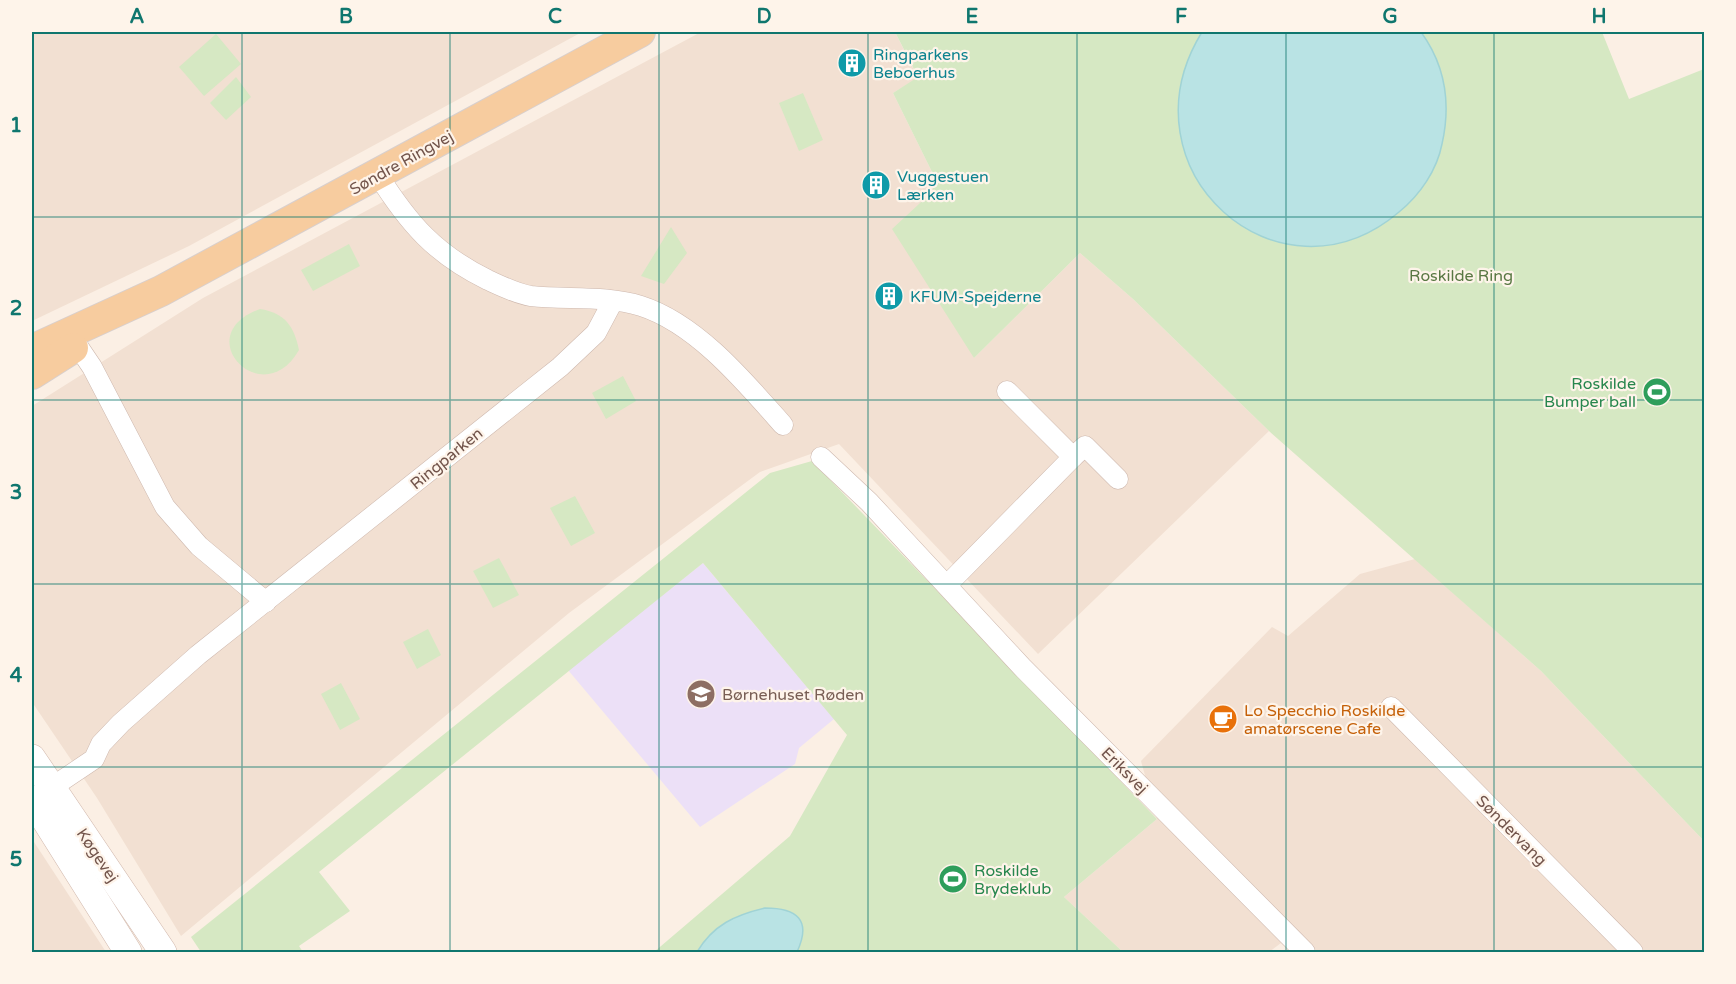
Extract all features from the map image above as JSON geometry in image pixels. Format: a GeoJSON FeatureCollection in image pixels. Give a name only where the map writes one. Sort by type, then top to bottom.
{"type":"FeatureCollection","features":[{"type":"Feature","properties":{"kind":"main road","name":"Søndre Ringvej"},"geometry":{"type":"LineString","coordinates":[[32,350],[73,338],[640,32]]}},
{"type":"Feature","properties":{"kind":"main road","name":"Søndre Ringvej"},"geometry":{"type":"LineString","coordinates":[[32,374],[73,338]]}},
{"type":"Feature","properties":{"kind":"street"},"geometry":{"type":"LineString","coordinates":[[378,175],[393,199],[425,238],[456,265],[496,284],[530,296],[613,301],[640,306],[698,337],[783,425]]}},
{"type":"Feature","properties":{"kind":"street","name":"Ringparken"},"geometry":{"type":"LineString","coordinates":[[39,796],[94,759],[101,744],[121,723],[198,655],[560,367],[597,333],[613,301]]}},
{"type":"Feature","properties":{"kind":"street"},"geometry":{"type":"LineString","coordinates":[[73,338],[92,367],[165,507],[199,546],[266,602]]}},
{"type":"Feature","properties":{"kind":"street"},"geometry":{"type":"LineString","coordinates":[[1007,391],[1073,458]]}},
{"type":"Feature","properties":{"kind":"street"},"geometry":{"type":"LineString","coordinates":[[947,585],[1085,446],[1118,479]]}},
{"type":"Feature","properties":{"kind":"street","name":"Eriksvej"},"geometry":{"type":"LineString","coordinates":[[821,457],[869,502],[1022,667],[1305,952]]}},
{"type":"Feature","properties":{"kind":"street","name":"Søndervang"},"geometry":{"type":"LineString","coordinates":[[1391,708],[1633,952]]}},
{"type":"Feature","properties":{"kind":"street","name":"Køgevej"},"geometry":{"type":"LineString","coordinates":[[32,758],[39,796],[128,952]]}},
{"type":"Feature","properties":{"kind":"street","name":"Køgevej"},"geometry":{"type":"LineString","coordinates":[[39,796],[163,952]]}},
{"type":"Feature","properties":{"kind":"shaded area"},"geometry":{"type":"Polygon","coordinates":[[[32,32],[582,32],[189,246],[32,321],[32,32]]]}},
{"type":"Feature","properties":{"kind":"shaded area"},"geometry":{"type":"Polygon","coordinates":[[[701,32],[895,32],[918,78],[893,93],[932,172],[933,191],[974,358],[1080,253],[1133,299],[1269,431],[1038,654],[839,444],[760,472],[569,613],[181,936],[97,798],[32,702],[32,406],[203,298],[701,32]]]}},
{"type":"Feature","properties":{"kind":"shaded area"},"geometry":{"type":"Polygon","coordinates":[[[1415,559],[1541,671],[1704,841],[1704,952],[1291,952],[1281,943],[1269,952],[1123,952],[1064,897],[1157,819],[1141,761],[1272,627],[1288,636],[1360,574],[1415,559]]]}},
{"type":"Feature","properties":{"kind":"shaded area","name":"Børnehuset Røden"},"geometry":{"type":"Polygon","coordinates":[[[703,563],[834,719],[799,748],[795,764],[700,827],[568,670],[703,563]]]}},
{"type":"Feature","properties":{"kind":"shaded area"},"geometry":{"type":"Polygon","coordinates":[[[32,839],[106,952],[32,952],[32,839]]]}},
{"type":"Feature","properties":{"kind":"green space","name":"Roskilde Ring"},"geometry":{"type":"Polygon","coordinates":[[[895,32],[1602,32],[1629,99],[1704,69],[1704,841],[1541,671],[1269,431],[1133,299],[1080,253],[974,358],[892,229],[933,191],[932,172],[893,93],[918,77],[895,32]]]}},
{"type":"Feature","properties":{"kind":"green space"},"geometry":{"type":"Polygon","coordinates":[[[216,34],[241,64],[204,96],[179,67],[216,34]]]}},
{"type":"Feature","properties":{"kind":"green space"},"geometry":{"type":"Polygon","coordinates":[[[236,77],[251,97],[226,120],[210,103],[236,77]]]}},
{"type":"Feature","properties":{"kind":"green space"},"geometry":{"type":"Polygon","coordinates":[[[803,93],[823,140],[799,151],[779,103],[803,93]]]}},
{"type":"Feature","properties":{"kind":"green space"},"geometry":{"type":"Polygon","coordinates":[[[671,227],[687,253],[664,284],[641,276],[671,227]]]}},
{"type":"Feature","properties":{"kind":"green space"},"geometry":{"type":"Polygon","coordinates":[[[349,244],[360,266],[313,291],[301,270],[349,244]]]}},
{"type":"Feature","properties":{"kind":"green space"},"geometry":{"type":"Polygon","coordinates":[[[260,309],[276,314],[287,322],[299,350],[284,368],[267,374],[252,372],[239,363],[231,350],[230,335],[239,321],[260,309]]]}},
{"type":"Feature","properties":{"kind":"green space"},"geometry":{"type":"Polygon","coordinates":[[[623,376],[636,401],[606,419],[592,393],[623,376]]]}},
{"type":"Feature","properties":{"kind":"green space"},"geometry":{"type":"Polygon","coordinates":[[[812,461],[1157,819],[1064,897],[1123,952],[654,952],[790,836],[847,735],[703,563],[319,872],[350,911],[299,946],[303,952],[201,952],[191,937],[770,473],[812,461]]]}},
{"type":"Feature","properties":{"kind":"green space"},"geometry":{"type":"Polygon","coordinates":[[[575,496],[595,533],[571,546],[550,508],[575,496]]]}},
{"type":"Feature","properties":{"kind":"green space"},"geometry":{"type":"Polygon","coordinates":[[[499,558],[519,595],[493,608],[473,571],[499,558]]]}},
{"type":"Feature","properties":{"kind":"green space"},"geometry":{"type":"Polygon","coordinates":[[[428,629],[441,655],[417,669],[403,642],[428,629]]]}},
{"type":"Feature","properties":{"kind":"green space"},"geometry":{"type":"Polygon","coordinates":[[[341,683],[360,719],[340,730],[321,694],[341,683]]]}},
{"type":"Feature","properties":{"kind":"water"},"geometry":{"type":"Polygon","coordinates":[[[1202,32],[1421,32],[1441,71],[1446,100],[1445,129],[1440,154],[1427,181],[1399,212],[1353,239],[1306,246],[1262,236],[1224,212],[1195,176],[1180,133],[1181,84],[1202,32]]]}},
{"type":"Feature","properties":{"kind":"water"},"geometry":{"type":"Polygon","coordinates":[[[765,908],[786,910],[799,918],[803,932],[797,952],[697,952],[710,935],[726,922],[765,908]]]}},
{"type":"Feature","properties":{"kind":"place","name":"Ringparkens Beboerhus"},"geometry":{"type":"Point","coordinates":[852,63]}},
{"type":"Feature","properties":{"kind":"place","name":"Vuggestuen Lærken"},"geometry":{"type":"Point","coordinates":[876,185]}},
{"type":"Feature","properties":{"kind":"place","name":"KFUM-Spejderne"},"geometry":{"type":"Point","coordinates":[889,296]}},
{"type":"Feature","properties":{"kind":"place","name":"Roskilde Bumper ball"},"geometry":{"type":"Point","coordinates":[1657,392]}},
{"type":"Feature","properties":{"kind":"place","name":"Børnehuset Røden"},"geometry":{"type":"Point","coordinates":[701,694]}},
{"type":"Feature","properties":{"kind":"place","name":"Lo Specchio Roskilde amatørscene Cafe"},"geometry":{"type":"Point","coordinates":[1223,719]}},
{"type":"Feature","properties":{"kind":"place","name":"Roskilde Brydeklub"},"geometry":{"type":"Point","coordinates":[953,879]}}]}
